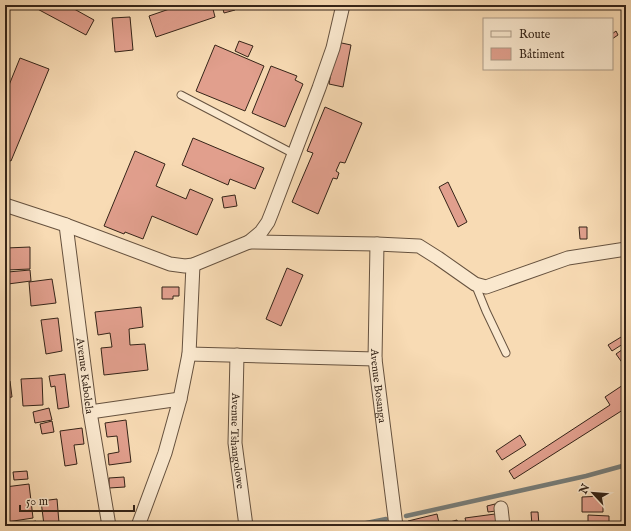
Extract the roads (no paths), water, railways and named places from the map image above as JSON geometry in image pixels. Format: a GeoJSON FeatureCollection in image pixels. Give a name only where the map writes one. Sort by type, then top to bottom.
{"type":"FeatureCollection","features":[{"type":"Feature","properties":{"kind":"street"},"geometry":{"type":"LineString","coordinates":[[5,205],[66,225],[170,264],[185,266],[193,265],[249,242],[261,232],[268,222],[319,88],[332,48],[343,5]]}},
{"type":"Feature","properties":{"kind":"street","name":"Avenue Kabolela"},"geometry":{"type":"LineString","coordinates":[[66,225],[90,412],[109,526]]}},
{"type":"Feature","properties":{"kind":"street"},"geometry":{"type":"LineString","coordinates":[[249,242],[419,246],[476,284],[486,287],[568,258],[626,249]]}},
{"type":"Feature","properties":{"kind":"street","name":"Avenue Bosanga"},"geometry":{"type":"LineString","coordinates":[[377,244],[375,359],[396,526]]}},
{"type":"Feature","properties":{"kind":"street"},"geometry":{"type":"LineString","coordinates":[[138,526],[165,453],[180,399],[189,354],[193,265]]}},
{"type":"Feature","properties":{"kind":"street"},"geometry":{"type":"LineString","coordinates":[[189,354],[375,359]]}},
{"type":"Feature","properties":{"kind":"street","name":"Avenue Tshangolowe"},"geometry":{"type":"LineString","coordinates":[[237,355],[235,443],[246,526]]}},
{"type":"Feature","properties":{"kind":"street"},"geometry":{"type":"LineString","coordinates":[[90,412],[180,399]]}},
{"type":"Feature","properties":{"kind":"street"},"geometry":{"type":"LineString","coordinates":[[501,508],[502,526]]}},
{"type":"Feature","properties":{"kind":"lane"},"geometry":{"type":"LineString","coordinates":[[181,95],[294,154]]}},
{"type":"Feature","properties":{"kind":"lane"},"geometry":{"type":"LineString","coordinates":[[476,284],[486,311],[506,353]]}},
{"type":"Feature","properties":{"kind":"waterway"},"geometry":{"type":"LineString","coordinates":[[406,516],[586,476],[626,465]]}},
{"type":"Feature","properties":{"kind":"waterway"},"geometry":{"type":"LineString","coordinates":[[352,526],[386,519]]}}]}
